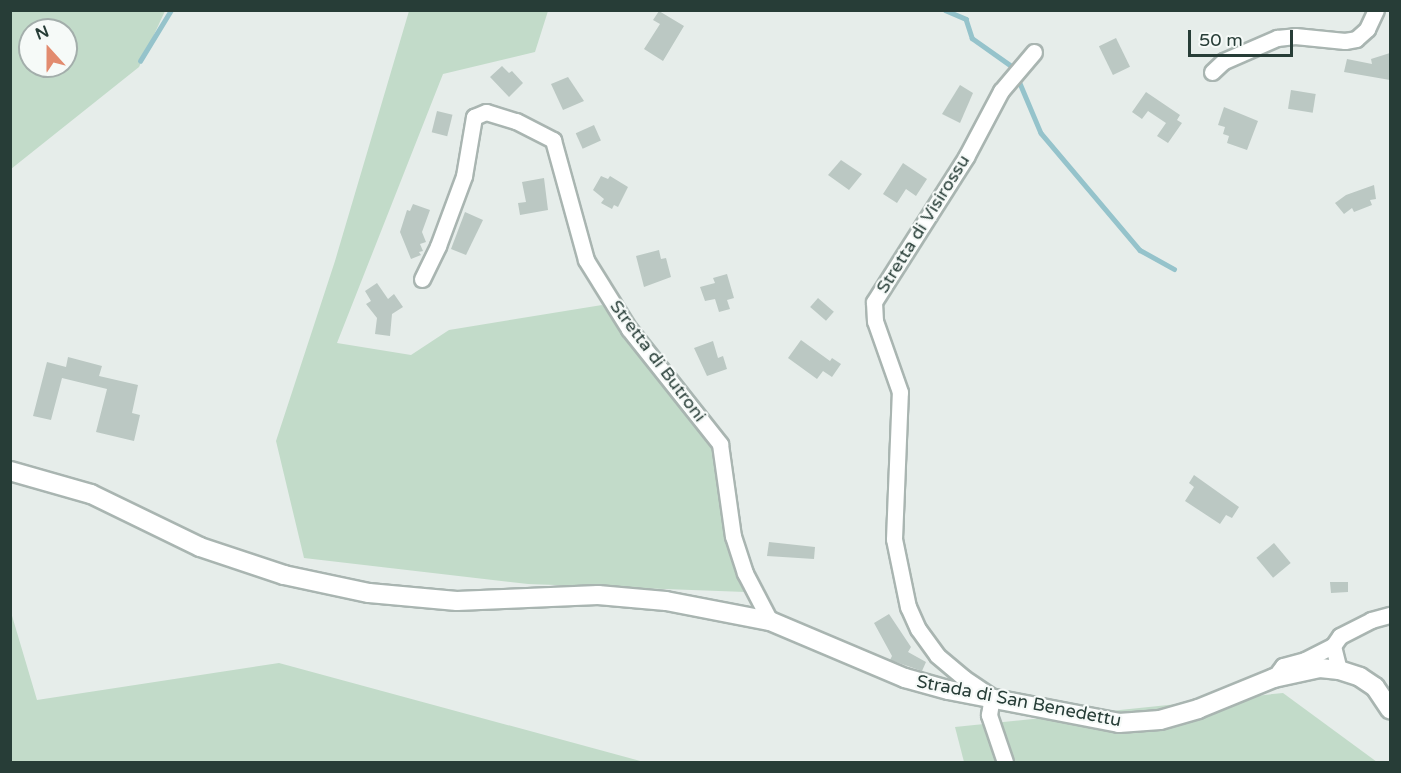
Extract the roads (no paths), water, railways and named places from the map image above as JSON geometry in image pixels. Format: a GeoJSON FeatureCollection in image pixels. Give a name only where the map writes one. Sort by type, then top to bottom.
{"type":"FeatureCollection","features":[{"type":"Feature","properties":{"kind":"street"},"geometry":{"type":"LineString","coordinates":[[1212,72],[1224,61],[1277,38],[1295,36],[1345,41],[1356,39],[1367,29],[1376,10]]}},
{"type":"Feature","properties":{"kind":"street","name":"Stretta di Visirossu"},"geometry":{"type":"LineString","coordinates":[[992,697],[937,656],[918,629],[908,607],[894,539],[900,392],[894,368],[875,321],[874,302],[966,158],[1001,91],[1034,52]]}},
{"type":"Feature","properties":{"kind":"street","name":"Stretta di Butroni"},"geometry":{"type":"LineString","coordinates":[[422,279],[438,246],[464,176],[474,117],[486,112],[516,121],[553,140],[586,260],[629,329],[720,444],[734,536],[746,573],[770,621]]}},
{"type":"Feature","properties":{"kind":"street","name":"Strada di San Benedettu"},"geometry":{"type":"LineString","coordinates":[[10,471],[91,494],[200,547],[284,575],[369,593],[457,601],[598,595],[666,601],[770,621],[904,678],[948,690],[1119,723],[1160,720],[1198,709],[1274,678],[1320,668],[1340,670],[1360,678],[1375,687],[1390,709]]}},
{"type":"Feature","properties":{"kind":"street"},"geometry":{"type":"LineString","coordinates":[[1274,678],[1283,666],[1305,660],[1333,646],[1340,636],[1349,630],[1390,615]]}},
{"type":"Feature","properties":{"kind":"street"},"geometry":{"type":"LineString","coordinates":[[1333,646],[1340,670]]}},
{"type":"Feature","properties":{"kind":"street"},"geometry":{"type":"LineString","coordinates":[[992,697],[989,716],[1005,762]]}},
{"type":"Feature","properties":{"kind":"waterway"},"geometry":{"type":"LineString","coordinates":[[140,61],[171,10]]}},
{"type":"Feature","properties":{"kind":"waterway"},"geometry":{"type":"LineString","coordinates":[[945,10],[966,19],[972,38],[1013,67]]}},
{"type":"Feature","properties":{"kind":"waterway"},"geometry":{"type":"LineString","coordinates":[[1019,81],[1041,133],[1140,250],[1174,269]]}}]}
